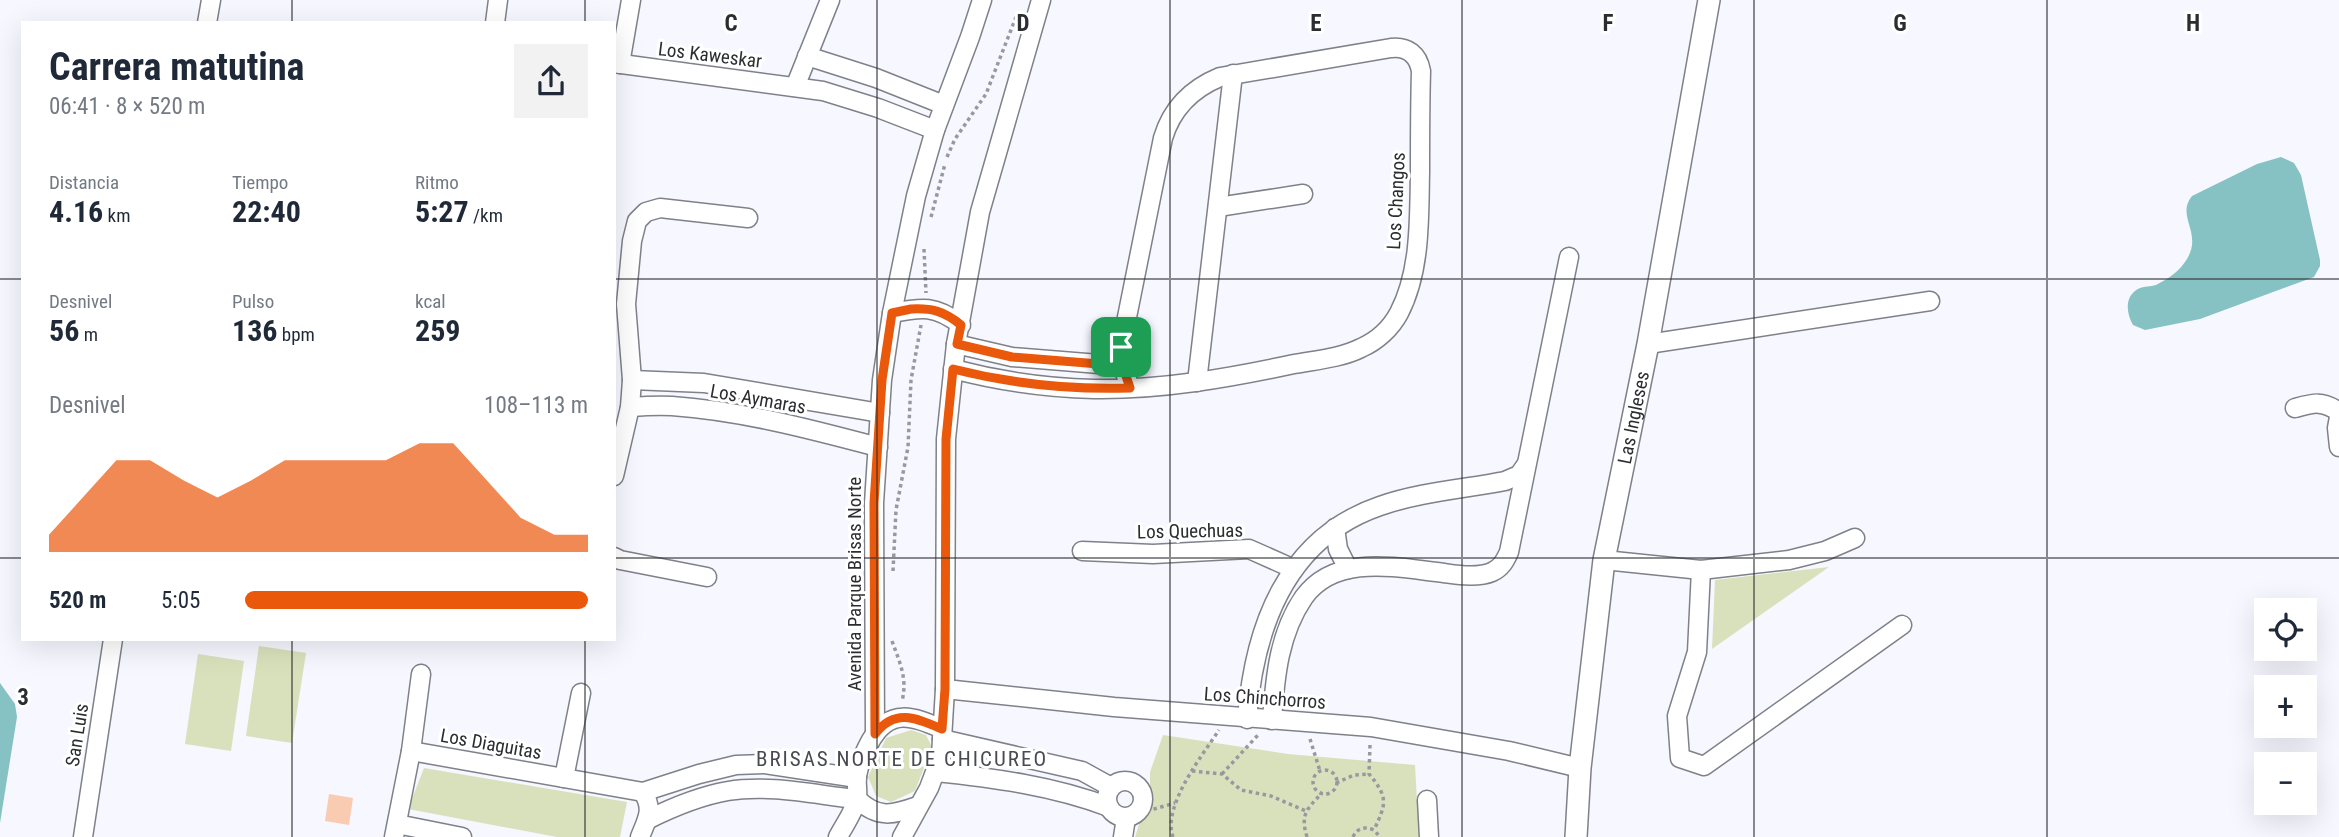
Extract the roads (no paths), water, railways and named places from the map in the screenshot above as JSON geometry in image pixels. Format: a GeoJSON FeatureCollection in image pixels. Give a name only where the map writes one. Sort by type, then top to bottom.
{"type":"FeatureCollection","features":[{"type":"Feature","properties":{"kind":"street"},"geometry":{"type":"LineString","coordinates":[[207,21],[211,0]]}},
{"type":"Feature","properties":{"kind":"street"},"geometry":{"type":"LineString","coordinates":[[495,21],[498,0]]}},
{"type":"Feature","properties":{"kind":"street","name":"Los Kaweskar"},"geometry":{"type":"LineString","coordinates":[[631,0],[617,64],[823,91],[935,130]]}},
{"type":"Feature","properties":{"kind":"street"},"geometry":{"type":"LineString","coordinates":[[795,87],[830,0]]}},
{"type":"Feature","properties":{"kind":"street","name":"Avenida Parque Brisas Norte"},"geometry":{"type":"LineString","coordinates":[[838,837],[857,799],[857,778],[863,756],[875,734],[874,503],[882,380],[892,313],[916,196],[935,130],[982,0]]}},
{"type":"Feature","properties":{"kind":"street"},"geometry":{"type":"LineString","coordinates":[[902,837],[936,772],[941,756],[945,689],[946,439],[957,344],[980,212],[1041,0]]}},
{"type":"Feature","properties":{"kind":"street","name":"Las Ingleses"},"geometry":{"type":"LineString","coordinates":[[1576,837],[1580,768],[1604,560],[1648,344],[1709,0]]}},
{"type":"Feature","properties":{"kind":"street","name":"Los Changos"},"geometry":{"type":"LineString","coordinates":[[953,369],[1034,385],[1130,388],[1197,382],[1346,354],[1372,343],[1399,314],[1410,285],[1418,242],[1420,71],[1416,57],[1411,52],[1405,48],[1391,48],[1220,77],[1196,89],[1178,106],[1167,127],[1121,347],[1123,367],[1130,388]]}},
{"type":"Feature","properties":{"kind":"street"},"geometry":{"type":"LineString","coordinates":[[807,56],[876,78],[944,105]]}},
{"type":"Feature","properties":{"kind":"street"},"geometry":{"type":"LineString","coordinates":[[1197,382],[1233,74]]}},
{"type":"Feature","properties":{"kind":"street"},"geometry":{"type":"LineString","coordinates":[[1218,207],[1303,194]]}},
{"type":"Feature","properties":{"kind":"street"},"geometry":{"type":"LineString","coordinates":[[616,458],[618,440],[630,407],[632,380],[621,337],[637,221],[646,212],[660,208],[748,218]]}},
{"type":"Feature","properties":{"kind":"street"},"geometry":{"type":"LineString","coordinates":[[1272,720],[1277,669],[1290,622],[1305,596],[1324,578],[1348,569],[1403,568],[1462,575],[1491,573],[1504,562],[1509,552],[1569,257]]}},
{"type":"Feature","properties":{"kind":"street"},"geometry":{"type":"LineString","coordinates":[[1648,344],[1930,301]]}},
{"type":"Feature","properties":{"kind":"street"},"geometry":{"type":"LineString","coordinates":[[892,313],[937,309],[961,325]]}},
{"type":"Feature","properties":{"kind":"street"},"geometry":{"type":"LineString","coordinates":[[957,344],[1012,357],[1099,364],[1112,359],[1121,347]]}},
{"type":"Feature","properties":{"kind":"street","name":"Los Aymaras"},"geometry":{"type":"LineString","coordinates":[[632,380],[704,383],[880,413]]}},
{"type":"Feature","properties":{"kind":"street"},"geometry":{"type":"LineString","coordinates":[[2295,408],[2321,402],[2329,404],[2339,412]]}},
{"type":"Feature","properties":{"kind":"street","name":"Los Aymaras"},"geometry":{"type":"LineString","coordinates":[[630,407],[670,405],[735,414],[878,447]]}},
{"type":"Feature","properties":{"kind":"street"},"geometry":{"type":"LineString","coordinates":[[2339,417],[2339,447]]}},
{"type":"Feature","properties":{"kind":"street"},"geometry":{"type":"LineString","coordinates":[[1247,719],[1253,672],[1270,609],[1294,569],[1316,545],[1350,519],[1391,503],[1513,478],[1519,475],[1526,465]]}},
{"type":"Feature","properties":{"kind":"street"},"geometry":{"type":"LineString","coordinates":[[1490,484],[1507,491],[1513,499],[1516,512]]}},
{"type":"Feature","properties":{"kind":"street"},"geometry":{"type":"LineString","coordinates":[[1335,528],[1338,550],[1348,569]]}},
{"type":"Feature","properties":{"kind":"street"},"geometry":{"type":"LineString","coordinates":[[1604,560],[1701,570],[1789,560],[1825,551],[1855,538]]}},
{"type":"Feature","properties":{"kind":"street","name":"Los Quechuas"},"geometry":{"type":"LineString","coordinates":[[1082,551],[1153,554],[1249,550],[1294,569]]}},
{"type":"Feature","properties":{"kind":"street"},"geometry":{"type":"LineString","coordinates":[[616,558],[707,577]]}},
{"type":"Feature","properties":{"kind":"street"},"geometry":{"type":"LineString","coordinates":[[1701,570],[1697,652],[1677,716],[1680,758],[1704,766],[1902,625]]}},
{"type":"Feature","properties":{"kind":"street","name":"San Luis"},"geometry":{"type":"LineString","coordinates":[[83,837],[113,641]]}},
{"type":"Feature","properties":{"kind":"street","name":"Los Diaguitas"},"geometry":{"type":"LineString","coordinates":[[421,674],[411,751],[395,831],[462,837]]}},
{"type":"Feature","properties":{"kind":"street","name":"Los Chinchorros"},"geometry":{"type":"LineString","coordinates":[[945,689],[1247,719],[1371,727],[1509,751],[1580,768]]}},
{"type":"Feature","properties":{"kind":"street","name":"Los Diaguitas"},"geometry":{"type":"LineString","coordinates":[[565,778],[581,693]]}},
{"type":"Feature","properties":{"kind":"street"},"geometry":{"type":"LineString","coordinates":[[875,734],[883,723],[907,717],[942,734],[1082,771],[1111,787]]}},
{"type":"Feature","properties":{"kind":"street","name":"Los Diaguitas"},"geometry":{"type":"LineString","coordinates":[[411,751],[643,792],[736,765],[765,764],[857,778]]}},
{"type":"Feature","properties":{"kind":"street"},"geometry":{"type":"LineString","coordinates":[[936,772],[984,777],[1078,795],[1108,807],[1116,815],[1132,816]]}},
{"type":"Feature","properties":{"kind":"street"},"geometry":{"type":"LineString","coordinates":[[1108,807],[1107,797],[1111,787],[1121,781],[1138,786],[1144,797],[1123,837]]}},
{"type":"Feature","properties":{"kind":"street"},"geometry":{"type":"LineString","coordinates":[[648,820],[703,796],[731,790],[766,790],[857,799],[866,808],[881,814],[899,813],[918,806]]}},
{"type":"Feature","properties":{"kind":"street"},"geometry":{"type":"LineString","coordinates":[[640,837],[648,820],[650,803],[643,792]]}},
{"type":"Feature","properties":{"kind":"street"},"geometry":{"type":"LineString","coordinates":[[1427,800],[1429,837]]}},
{"type":"Feature","properties":{"kind":"water"},"geometry":{"type":"Polygon","coordinates":[[[2281,157],[2294,163],[2301,175],[2320,260],[2314,277],[2200,319],[2145,330],[2133,325],[2128,310],[2131,295],[2140,288],[2156,285],[2170,277],[2189,255],[2192,236],[2186,212],[2192,196],[2257,164],[2281,157]]]}},
{"type":"Feature","properties":{"kind":"water"},"geometry":{"type":"Polygon","coordinates":[[[0,683],[15,704],[17,717],[0,823],[0,683]]]}},
{"type":"Feature","properties":{"kind":"district","name":"BRISAS NORTE DE CHICUREO"},"geometry":{"type":"Point","coordinates":[902,759]}}]}
